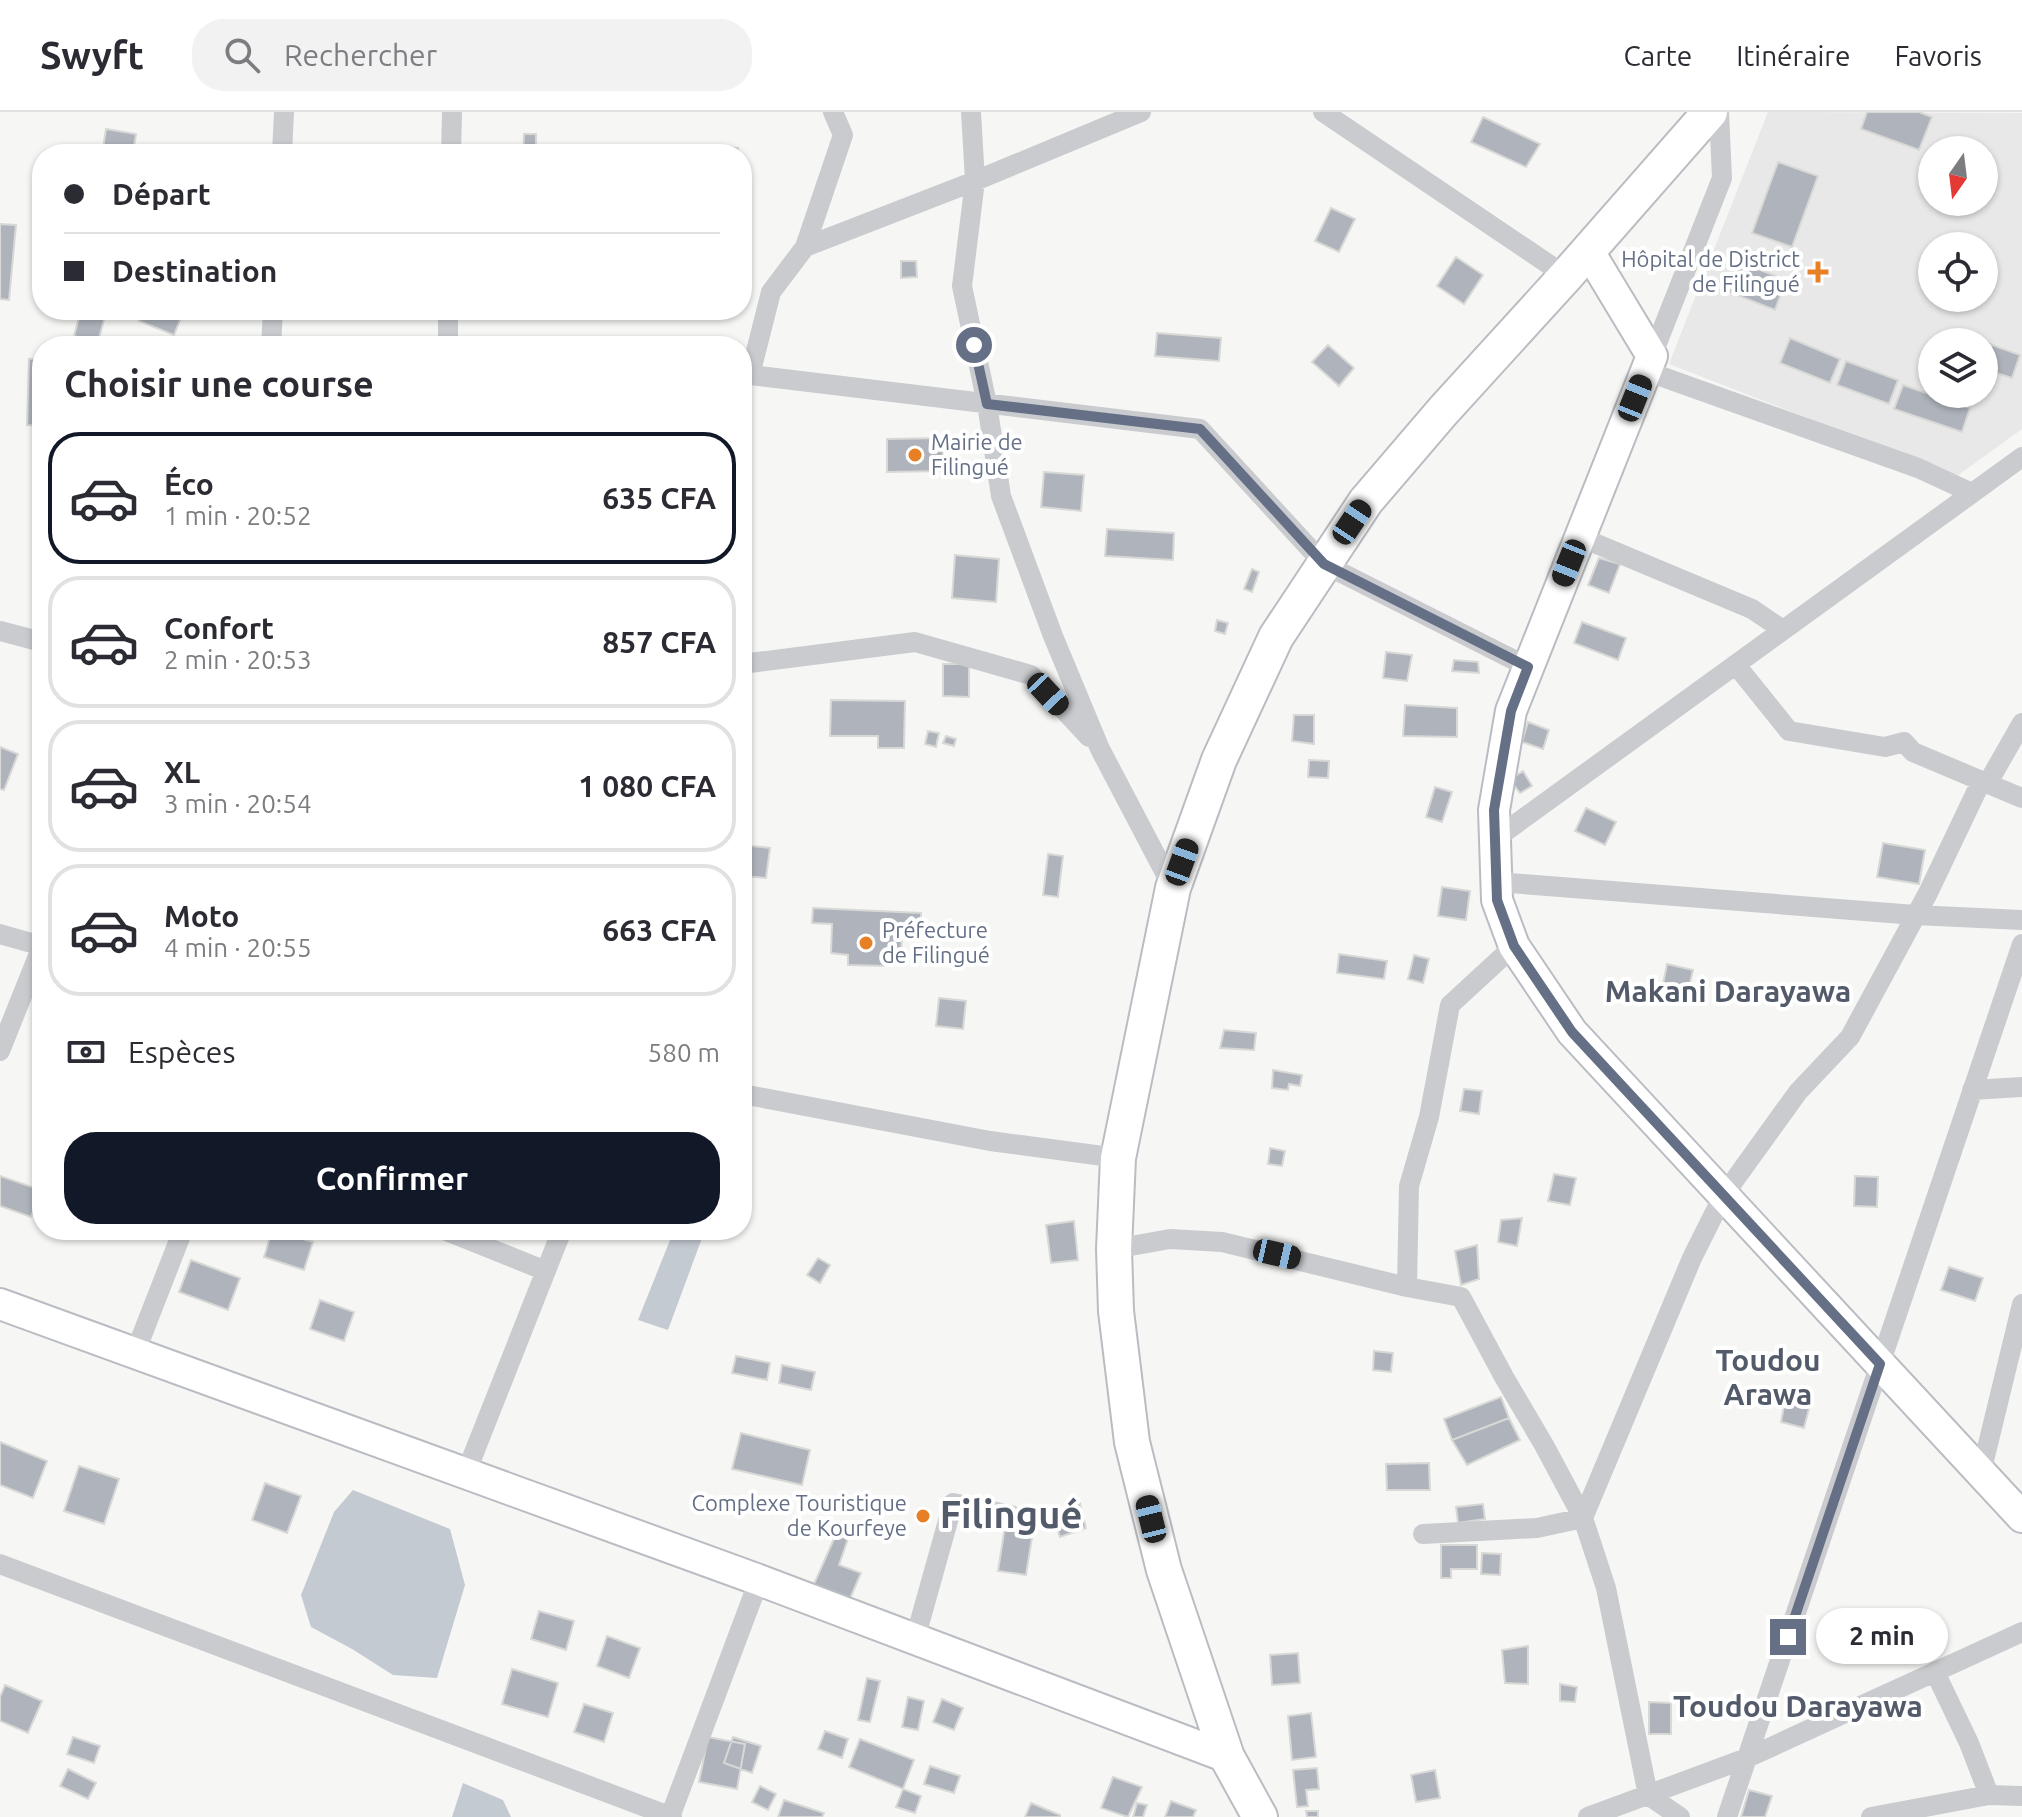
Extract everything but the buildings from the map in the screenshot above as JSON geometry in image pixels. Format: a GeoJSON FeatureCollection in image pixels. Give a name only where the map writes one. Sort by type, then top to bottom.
{"type":"FeatureCollection","features":[{"type":"Feature","properties":{"kind":"main road"},"geometry":{"type":"LineString","coordinates":[[1260,1817],[1227,1757],[1164,1570],[1132,1442],[1116,1311],[1114,1249],[1118,1158],[1173,888],[1219,760],[1276,637],[1366,501],[1710,112]]}},
{"type":"Feature","properties":{"kind":"street"},"geometry":{"type":"LineString","coordinates":[[282,144],[284,112]]}},
{"type":"Feature","properties":{"kind":"street"},"geometry":{"type":"LineString","coordinates":[[451,144],[452,112]]}},
{"type":"Feature","properties":{"kind":"street"},"geometry":{"type":"LineString","coordinates":[[752,367],[771,292],[805,247],[843,135],[833,112]]}},
{"type":"Feature","properties":{"kind":"street"},"geometry":{"type":"LineString","coordinates":[[971,112],[975,181],[962,286],[987,404],[1001,496],[1053,636],[1100,749],[1173,888]]}},
{"type":"Feature","properties":{"kind":"street"},"geometry":{"type":"LineString","coordinates":[[805,247],[1141,112]]}},
{"type":"Feature","properties":{"kind":"street"},"geometry":{"type":"LineString","coordinates":[[1323,112],[1566,276]]}},
{"type":"Feature","properties":{"kind":"street"},"geometry":{"type":"LineString","coordinates":[[1719,112],[1722,178],[1511,711],[1494,810],[1497,900],[1514,946],[1572,1032],[2022,1517]]}},
{"type":"Feature","properties":{"kind":"street"},"geometry":{"type":"LineString","coordinates":[[1588,250],[1649,363],[1918,468],[1972,493]]}},
{"type":"Feature","properties":{"kind":"street"},"geometry":{"type":"LineString","coordinates":[[752,375],[1200,429],[1324,564],[1528,667]]}},
{"type":"Feature","properties":{"kind":"street"},"geometry":{"type":"LineString","coordinates":[[1495,839],[2022,457]]}},
{"type":"Feature","properties":{"kind":"street"},"geometry":{"type":"LineString","coordinates":[[1580,537],[1752,609],[1783,630]]}},
{"type":"Feature","properties":{"kind":"street"},"geometry":{"type":"LineString","coordinates":[[0,610],[2,632],[32,640]]}},
{"type":"Feature","properties":{"kind":"street"},"geometry":{"type":"LineString","coordinates":[[752,663],[915,642],[1031,675],[1100,749]]}},
{"type":"Feature","properties":{"kind":"street"},"geometry":{"type":"LineString","coordinates":[[1736,665],[1789,731],[1885,747],[1904,742],[1913,752],[2022,798]]}},
{"type":"Feature","properties":{"kind":"street"},"geometry":{"type":"LineString","coordinates":[[1583,1518],[1692,1258],[1723,1196],[1798,1092],[1850,1037],[1928,893],[1978,788],[1990,779],[2022,723]]}},
{"type":"Feature","properties":{"kind":"street"},"geometry":{"type":"LineString","coordinates":[[1497,882],[1915,915],[2022,920]]}},
{"type":"Feature","properties":{"kind":"street"},"geometry":{"type":"LineString","coordinates":[[0,934],[32,943]]}},
{"type":"Feature","properties":{"kind":"street"},"geometry":{"type":"LineString","coordinates":[[1727,1817],[2022,944]]}},
{"type":"Feature","properties":{"kind":"street"},"geometry":{"type":"LineString","coordinates":[[1407,1287],[1409,1186],[1429,1117],[1450,1005],[1514,946]]}},
{"type":"Feature","properties":{"kind":"street"},"geometry":{"type":"LineString","coordinates":[[0,1051],[32,971]]}},
{"type":"Feature","properties":{"kind":"street"},"geometry":{"type":"LineString","coordinates":[[1972,1090],[2022,1087]]}},
{"type":"Feature","properties":{"kind":"street"},"geometry":{"type":"LineString","coordinates":[[752,1096],[990,1141],[1118,1158]]}},
{"type":"Feature","properties":{"kind":"street"},"geometry":{"type":"LineString","coordinates":[[1114,1249],[1170,1239],[1222,1242],[1461,1297],[1583,1518],[1606,1588],[1648,1795],[1680,1817]]}},
{"type":"Feature","properties":{"kind":"street"},"geometry":{"type":"LineString","coordinates":[[135,1353],[179,1240]]}},
{"type":"Feature","properties":{"kind":"street"},"geometry":{"type":"LineString","coordinates":[[469,1240],[546,1271]]}},
{"type":"Feature","properties":{"kind":"street"},"geometry":{"type":"LineString","coordinates":[[466,1473],[558,1240]]}},
{"type":"Feature","properties":{"kind":"street"},"geometry":{"type":"LineString","coordinates":[[0,1304],[759,1580],[1227,1757]]}},
{"type":"Feature","properties":{"kind":"street"},"geometry":{"type":"LineString","coordinates":[[1981,1473],[2022,1304]]}},
{"type":"Feature","properties":{"kind":"street"},"geometry":{"type":"LineString","coordinates":[[915,1639],[953,1503],[1011,1515]]}},
{"type":"Feature","properties":{"kind":"street"},"geometry":{"type":"LineString","coordinates":[[1423,1534],[1537,1528],[1583,1518]]}},
{"type":"Feature","properties":{"kind":"street"},"geometry":{"type":"LineString","coordinates":[[0,1564],[671,1817],[759,1580]]}},
{"type":"Feature","properties":{"kind":"street"},"geometry":{"type":"LineString","coordinates":[[1588,1817],[1747,1758],[2022,1632]]}},
{"type":"Feature","properties":{"kind":"street"},"geometry":{"type":"LineString","coordinates":[[1935,1672],[1969,1743],[1989,1795]]}},
{"type":"Feature","properties":{"kind":"street"},"geometry":{"type":"LineString","coordinates":[[1871,1817],[1989,1795],[2022,1796]]}},
{"type":"Feature","properties":{"kind":"shaded area","name":"Hôpital de District de Filingué"},"geometry":{"type":"Polygon","coordinates":[[[1768,112],[2022,113],[2022,429],[1957,476],[1669,364],[1768,112]]]}},
{"type":"Feature","properties":{"kind":"shaded area"},"geometry":{"type":"Polygon","coordinates":[[[670,1240],[701,1240],[668,1330],[638,1320],[670,1240]]]}},
{"type":"Feature","properties":{"kind":"shaded area"},"geometry":{"type":"Polygon","coordinates":[[[353,1490],[450,1529],[465,1585],[437,1678],[393,1675],[311,1627],[301,1595],[334,1512],[353,1490]]]}},
{"type":"Feature","properties":{"kind":"shaded area"},"geometry":{"type":"Polygon","coordinates":[[[463,1783],[503,1800],[511,1817],[452,1817],[463,1783]]]}},
{"type":"Feature","properties":{"kind":"place","name":"Hôpital de District de Filingué"},"geometry":{"type":"Point","coordinates":[1818,272]}},
{"type":"Feature","properties":{"kind":"place","name":"Mairie de Filingué"},"geometry":{"type":"Point","coordinates":[915,455]}},
{"type":"Feature","properties":{"kind":"place","name":"Préfecture de Filingué"},"geometry":{"type":"Point","coordinates":[866,943]}},
{"type":"Feature","properties":{"kind":"place","name":"Complexe Touristique de Kourfeye"},"geometry":{"type":"Point","coordinates":[923,1516]}},
{"type":"Feature","properties":{"kind":"district","name":"Makani Darayawa"},"geometry":{"type":"Point","coordinates":[1728,992]}},
{"type":"Feature","properties":{"kind":"district","name":"Toudou Arawa"},"geometry":{"type":"Point","coordinates":[1768,1378]}},
{"type":"Feature","properties":{"kind":"district","name":"Filingué"},"geometry":{"type":"Point","coordinates":[1011,1515]}},
{"type":"Feature","properties":{"kind":"district","name":"Toudou Darayawa"},"geometry":{"type":"Point","coordinates":[1798,1707]}},
{"type":"Feature","properties":{"kind":"route"},"geometry":{"type":"LineString","coordinates":[[974,345],[987,404],[1200,429],[1324,564],[1528,667],[1511,711],[1494,810],[1497,900],[1514,946],[1572,1032],[1880,1364],[1788,1637]]}}]}
